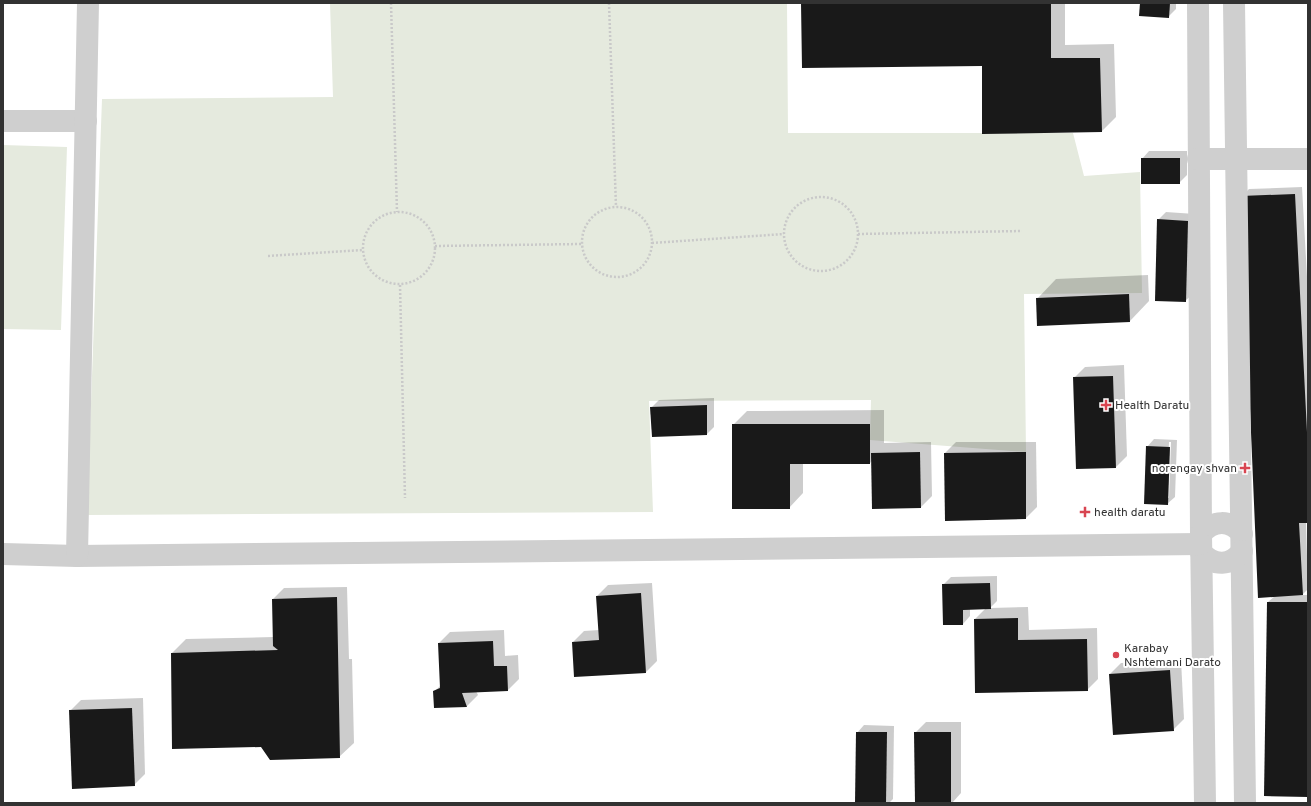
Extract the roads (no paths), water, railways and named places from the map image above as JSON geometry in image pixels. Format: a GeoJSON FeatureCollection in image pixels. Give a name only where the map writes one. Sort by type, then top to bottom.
{"type":"FeatureCollection","features":[{"type":"Feature","properties":{"kind":"street"},"geometry":{"type":"LineString","coordinates":[[77,556],[88,3]]}},
{"type":"Feature","properties":{"kind":"street"},"geometry":{"type":"LineString","coordinates":[[1198,3],[1201,543],[1205,803]]}},
{"type":"Feature","properties":{"kind":"street"},"geometry":{"type":"LineString","coordinates":[[1234,3],[1245,803]]}},
{"type":"Feature","properties":{"kind":"street"},"geometry":{"type":"LineString","coordinates":[[3,121],[86,121]]}},
{"type":"Feature","properties":{"kind":"street"},"geometry":{"type":"LineString","coordinates":[[1198,159],[1308,159]]}},
{"type":"Feature","properties":{"kind":"street"},"geometry":{"type":"LineString","coordinates":[[1201,543],[1211,525],[1225,522],[1232,524],[1242,542]]}},
{"type":"Feature","properties":{"kind":"street"},"geometry":{"type":"LineString","coordinates":[[1201,543],[1212,561],[1225,563],[1232,561],[1242,542]]}},
{"type":"Feature","properties":{"kind":"street"},"geometry":{"type":"LineString","coordinates":[[3,554],[77,556],[1201,543]]}},
{"type":"Feature","properties":{"kind":"place","name":"Health Daratu"},"geometry":{"type":"Point","coordinates":[1106,405]}},
{"type":"Feature","properties":{"kind":"place","name":"norengay shvan"},"geometry":{"type":"Point","coordinates":[1245,468]}},
{"type":"Feature","properties":{"kind":"place","name":"health daratu"},"geometry":{"type":"Point","coordinates":[1085,512]}},
{"type":"Feature","properties":{"kind":"place","name":"Karabay Nshtemani Darato"},"geometry":{"type":"Point","coordinates":[1116,655]}}]}
